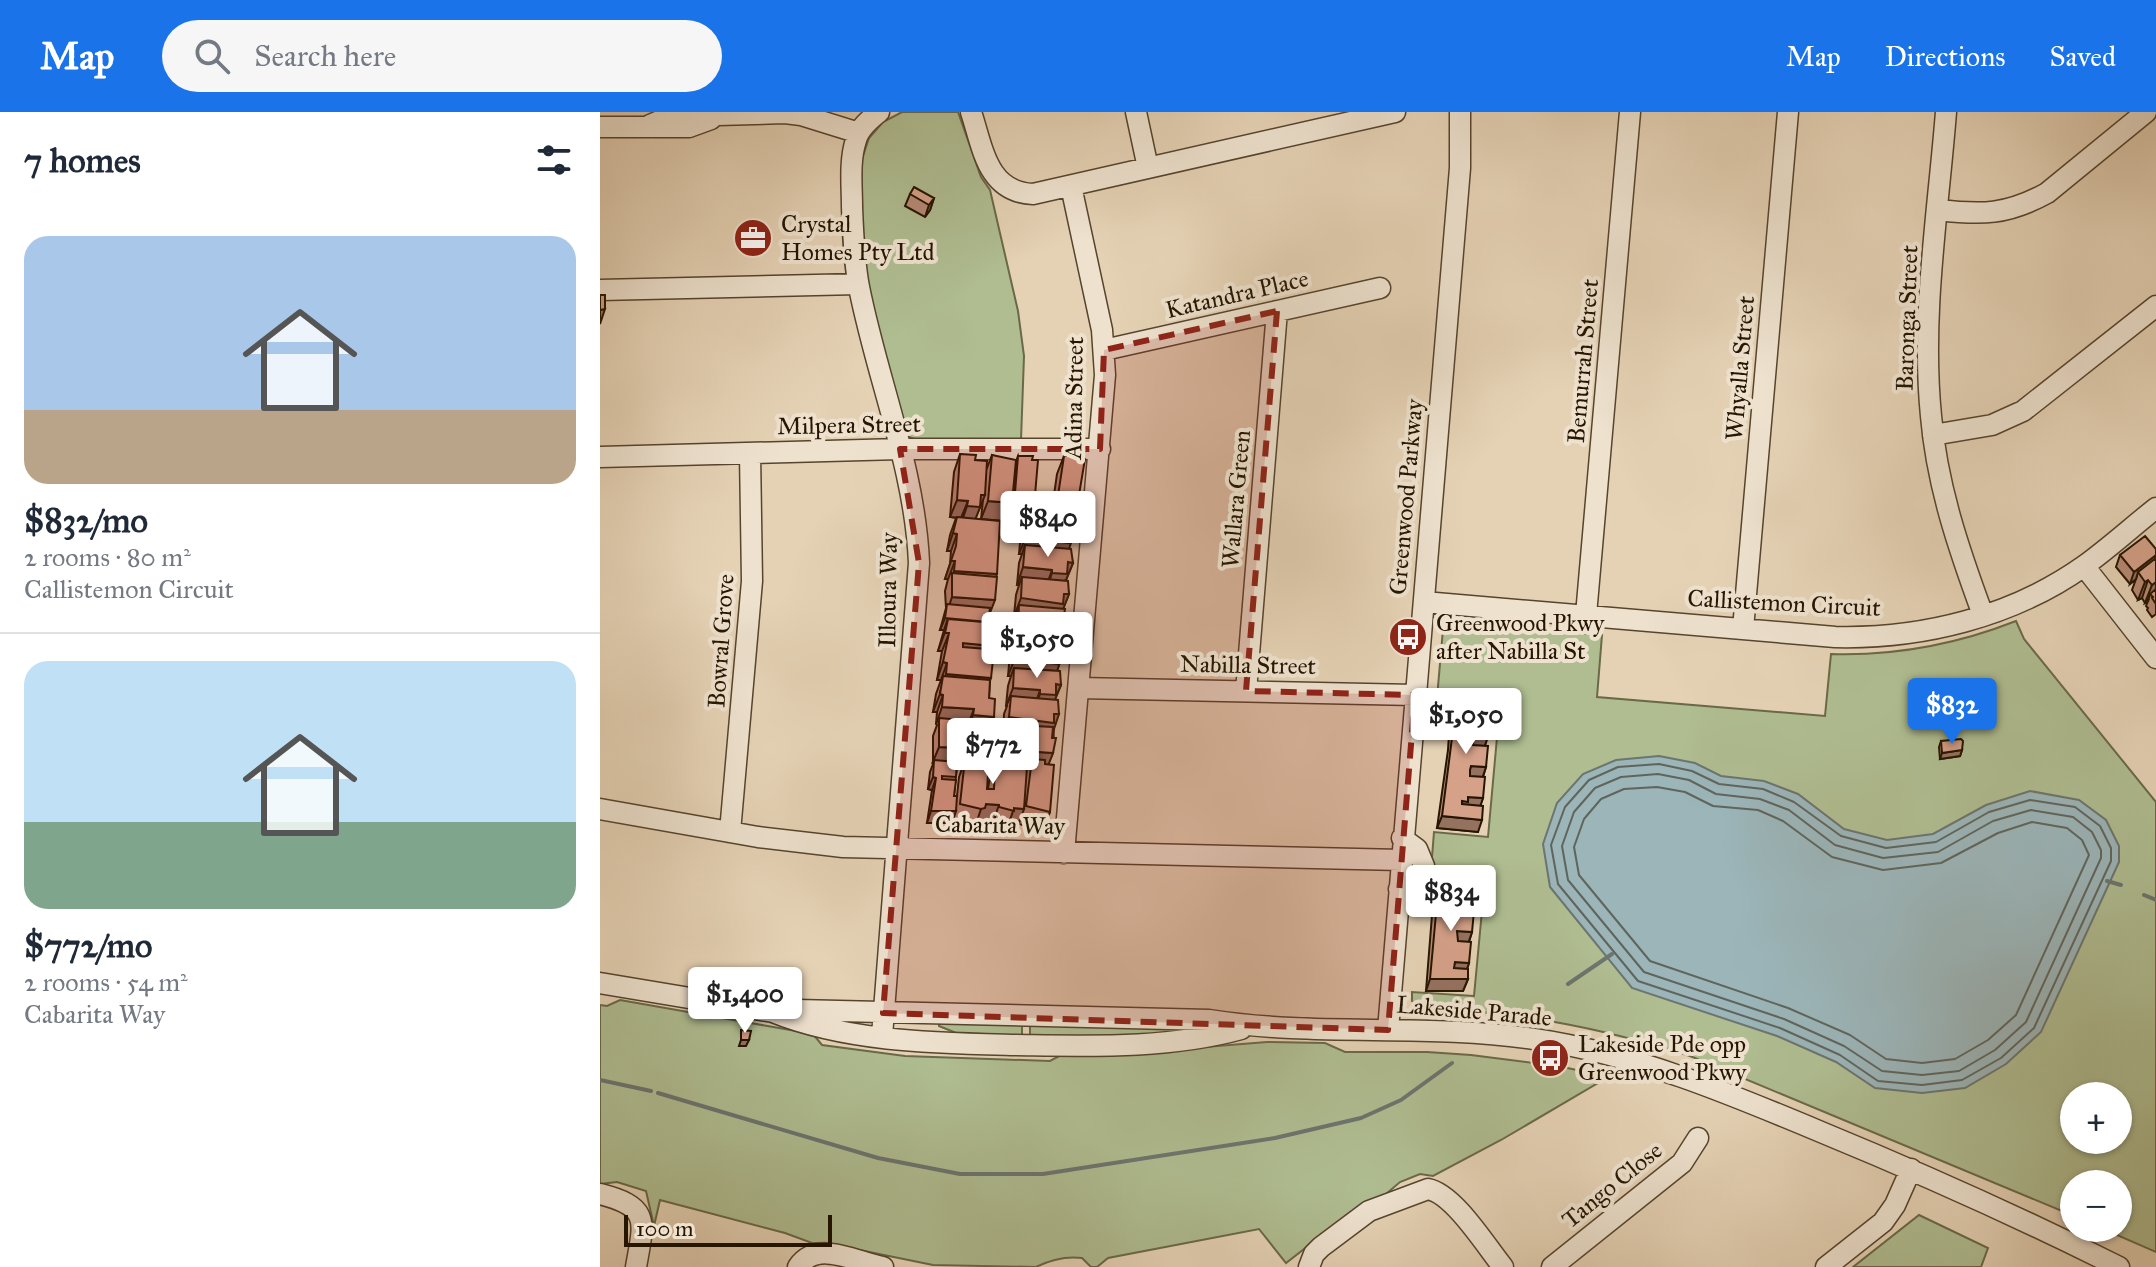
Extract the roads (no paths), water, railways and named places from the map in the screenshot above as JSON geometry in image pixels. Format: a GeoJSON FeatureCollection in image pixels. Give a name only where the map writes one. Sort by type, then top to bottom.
{"type":"FeatureCollection","features":[{"type":"Feature","properties":{"kind":"street"},"geometry":{"type":"LineString","coordinates":[[600,127],[650,125],[678,113],[801,115],[859,133],[879,112]]}},
{"type":"Feature","properties":{"kind":"street"},"geometry":{"type":"LineString","coordinates":[[971,112],[990,167],[1002,185],[1011,191],[1033,194],[1148,168],[1300,124],[1395,112]]}},
{"type":"Feature","properties":{"kind":"street"},"geometry":{"type":"LineString","coordinates":[[1136,112],[1148,168]]}},
{"type":"Feature","properties":{"kind":"street","name":"Greenwood Parkway"},"geometry":{"type":"LineString","coordinates":[[1388,1030],[1460,168],[1460,112]]}},
{"type":"Feature","properties":{"kind":"street","name":"Bemurrah Street"},"geometry":{"type":"LineString","coordinates":[[1586,615],[1630,112]]}},
{"type":"Feature","properties":{"kind":"street","name":"Whyalla Street"},"geometry":{"type":"LineString","coordinates":[[1743,629],[1788,112]]}},
{"type":"Feature","properties":{"kind":"street","name":"Baronga Street"},"geometry":{"type":"LineString","coordinates":[[1946,112],[1927,334],[1933,435],[1951,524],[1983,615]]}},
{"type":"Feature","properties":{"kind":"street"},"geometry":{"type":"LineString","coordinates":[[1938,210],[2002,212],[2030,203],[2047,193],[2146,112]]}},
{"type":"Feature","properties":{"kind":"street","name":"Illoura Way"},"geometry":{"type":"LineString","coordinates":[[859,133],[852,160],[858,284],[914,507],[919,563],[882,1036]]}},
{"type":"Feature","properties":{"kind":"street","name":"Adina Street"},"geometry":{"type":"LineString","coordinates":[[1064,853],[1104,409],[1104,350],[1099,311],[1071,186]]}},
{"type":"Feature","properties":{"kind":"street"},"geometry":{"type":"LineString","coordinates":[[600,290],[858,284]]}},
{"type":"Feature","properties":{"kind":"street","name":"Katandra Place"},"geometry":{"type":"LineString","coordinates":[[1104,350],[1380,288]]}},
{"type":"Feature","properties":{"kind":"street"},"geometry":{"type":"LineString","coordinates":[[1933,435],[1992,425],[2023,411],[2156,306]]}},
{"type":"Feature","properties":{"kind":"street","name":"Wallara Green"},"geometry":{"type":"LineString","coordinates":[[1246,691],[1277,311]]}},
{"type":"Feature","properties":{"kind":"street","name":"Milpera Street"},"geometry":{"type":"LineString","coordinates":[[600,457],[900,449],[1100,449]]}},
{"type":"Feature","properties":{"kind":"street","name":"Bowral Grove"},"geometry":{"type":"LineString","coordinates":[[730,832],[752,581],[750,453]]}},
{"type":"Feature","properties":{"kind":"street","name":"Callistemon Circuit"},"geometry":{"type":"LineString","coordinates":[[1424,602],[1835,637],[1887,637],[1941,628],[2036,594],[2084,566],[2156,508]]}},
{"type":"Feature","properties":{"kind":"street"},"geometry":{"type":"LineString","coordinates":[[2084,566],[2156,658]]}},
{"type":"Feature","properties":{"kind":"street","name":"Nabilla Street"},"geometry":{"type":"LineString","coordinates":[[1079,688],[1415,695]]}},
{"type":"Feature","properties":{"kind":"street","name":"Cabarita Way"},"geometry":{"type":"LineString","coordinates":[[600,809],[812,845],[1401,860]]}},
{"type":"Feature","properties":{"kind":"street"},"geometry":{"type":"LineString","coordinates":[[1399,889],[1414,884],[1424,866],[1417,849],[1402,838]]}},
{"type":"Feature","properties":{"kind":"street","name":"Lakeside Parade"},"geometry":{"type":"LineString","coordinates":[[600,983],[773,1012],[797,1022],[827,1028],[978,1044],[1090,1046],[1188,1040],[1249,1026]]}},
{"type":"Feature","properties":{"kind":"street","name":"Lakeside Parade"},"geometry":{"type":"LineString","coordinates":[[773,1012],[797,1010],[1209,1020],[1249,1026],[1510,1036],[1610,1054],[1706,1085],[1911,1169],[2003,1209],[2119,1267]]}},
{"type":"Feature","properties":{"kind":"street","name":"Tango Close"},"geometry":{"type":"LineString","coordinates":[[1552,1267],[1682,1163],[1698,1138]]}},
{"type":"Feature","properties":{"kind":"street"},"geometry":{"type":"LineString","coordinates":[[1826,1267],[1883,1222],[1895,1205],[1911,1169]]}},
{"type":"Feature","properties":{"kind":"street"},"geometry":{"type":"LineString","coordinates":[[1309,1267],[1314,1254],[1321,1247],[1369,1211],[1428,1189],[1449,1200],[1503,1267]]}},
{"type":"Feature","properties":{"kind":"street"},"geometry":{"type":"LineString","coordinates":[[600,1194],[630,1204],[641,1219],[643,1228],[636,1267]]}},
{"type":"Feature","properties":{"kind":"street"},"geometry":{"type":"LineString","coordinates":[[798,1267],[806,1257],[821,1252],[883,1267]]}},
{"type":"Feature","properties":{"kind":"water"},"geometry":{"type":"Polygon","coordinates":[[[1659,756],[1695,763],[1721,776],[1764,781],[1798,794],[1844,829],[1887,840],[1933,834],[1986,805],[2030,791],[2079,800],[2106,820],[2119,846],[2119,862],[2041,1032],[2006,1064],[1965,1088],[1922,1093],[1875,1088],[1836,1062],[1777,1036],[1632,988],[1550,887],[1543,844],[1557,803],[1583,774],[1616,760],[1659,756]]]}},
{"type":"Feature","properties":{"kind":"waterway"},"geometry":{"type":"LineString","coordinates":[[2107,881],[2121,885]]}},
{"type":"Feature","properties":{"kind":"waterway"},"geometry":{"type":"LineString","coordinates":[[2144,895],[2156,900]]}},
{"type":"Feature","properties":{"kind":"waterway"},"geometry":{"type":"LineString","coordinates":[[1568,984],[1612,954]]}},
{"type":"Feature","properties":{"kind":"waterway"},"geometry":{"type":"LineString","coordinates":[[658,1093],[878,1158],[960,1174],[1043,1174],[1275,1138],[1361,1118],[1401,1100],[1452,1063]]}},
{"type":"Feature","properties":{"kind":"waterway"},"geometry":{"type":"LineString","coordinates":[[600,1080],[651,1091]]}},
{"type":"Feature","properties":{"kind":"place","name":"Crystal Homes Pty Ltd"},"geometry":{"type":"Point","coordinates":[753,238]}},
{"type":"Feature","properties":{"kind":"place","name":"Greenwood Pkwy after Nabilla St"},"geometry":{"type":"Point","coordinates":[1408,637]}},
{"type":"Feature","properties":{"kind":"place","name":"Lakeside Pde opp Greenwood Pkwy"},"geometry":{"type":"Point","coordinates":[1550,1058]}}]}
